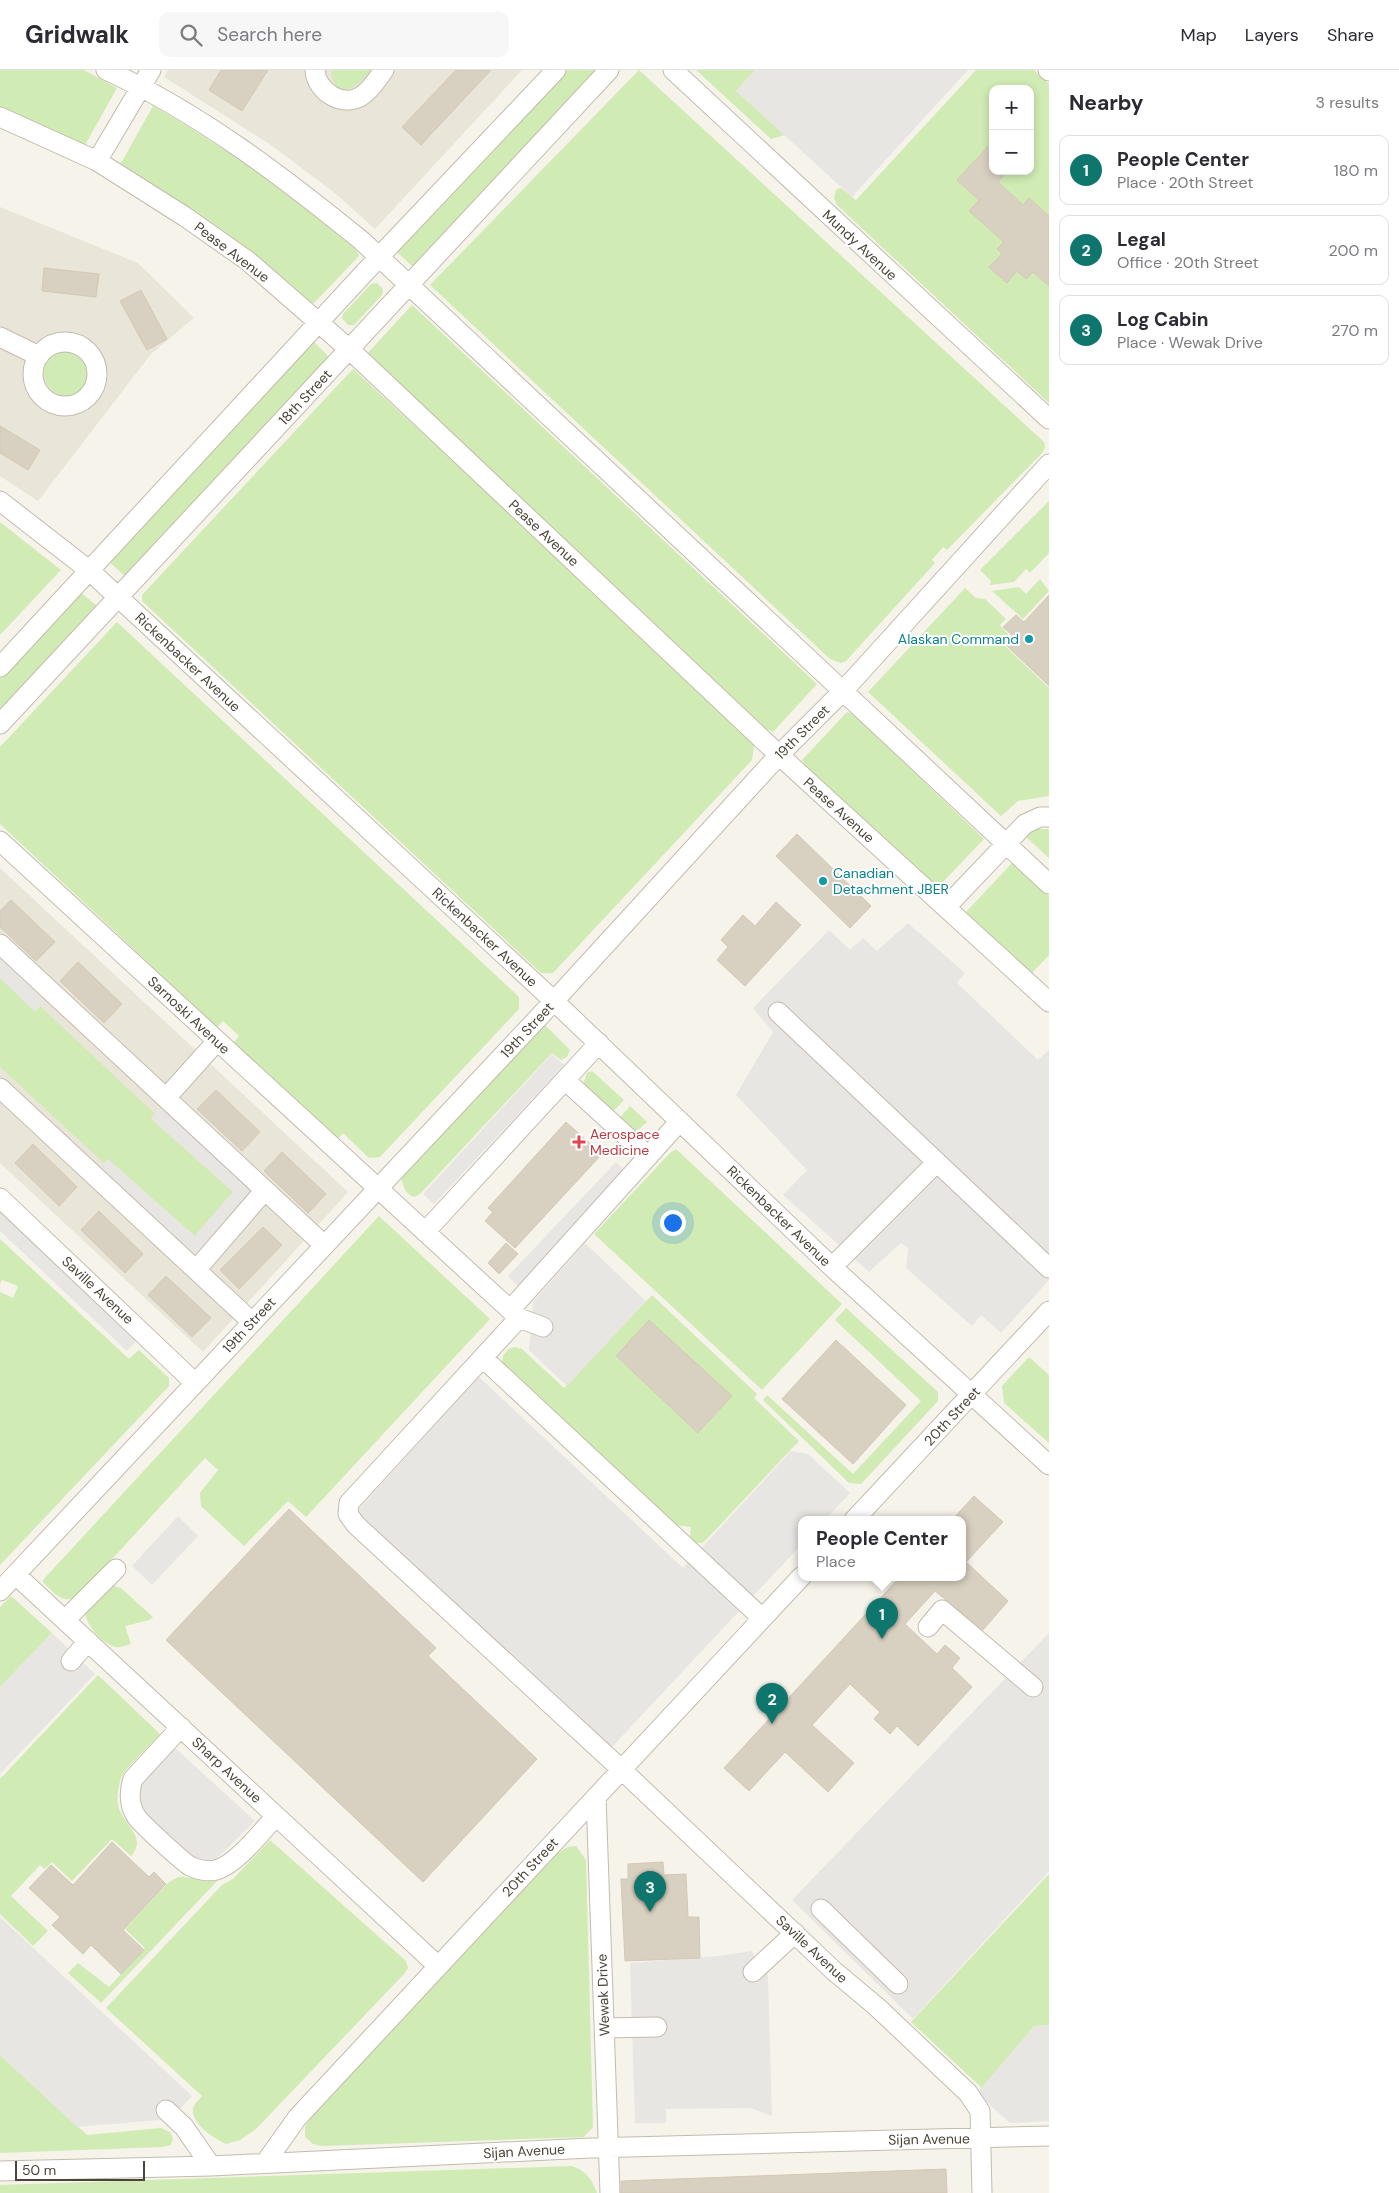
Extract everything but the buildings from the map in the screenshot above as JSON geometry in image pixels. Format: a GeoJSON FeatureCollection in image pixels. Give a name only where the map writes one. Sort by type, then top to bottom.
{"type":"FeatureCollection","features":[{"type":"Feature","properties":{"kind":"street"},"geometry":{"type":"LineString","coordinates":[[106,70],[147,78],[204,124],[276,172],[362,241],[1049,884]]}},
{"type":"Feature","properties":{"kind":"street"},"geometry":{"type":"LineString","coordinates":[[315,70],[320,88],[329,95],[351,100],[363,95],[384,70]]}},
{"type":"Feature","properties":{"kind":"street"},"geometry":{"type":"LineString","coordinates":[[0,667],[378,258],[556,70]]}},
{"type":"Feature","properties":{"kind":"street","name":"18th Street"},"geometry":{"type":"LineString","coordinates":[[0,724],[610,70]]}},
{"type":"Feature","properties":{"kind":"street","name":"Mundy Avenue"},"geometry":{"type":"LineString","coordinates":[[673,70],[1049,418]]}},
{"type":"Feature","properties":{"kind":"street"},"geometry":{"type":"LineString","coordinates":[[97,161],[147,78]]}},
{"type":"Feature","properties":{"kind":"street","name":"Pease Avenue"},"geometry":{"type":"LineString","coordinates":[[0,117],[97,161],[184,216],[248,260],[349,349],[779,754],[946,907],[1046,993]]}},
{"type":"Feature","properties":{"kind":"street"},"geometry":{"type":"LineString","coordinates":[[0,337],[39,356]]}},
{"type":"Feature","properties":{"kind":"street","name":"19th Street"},"geometry":{"type":"LineString","coordinates":[[0,1591],[554,1001],[779,754],[843,690],[1049,464]]}},
{"type":"Feature","properties":{"kind":"street","name":"Rickenbacker Avenue"},"geometry":{"type":"LineString","coordinates":[[0,502],[90,571],[599,1043],[832,1267],[1049,1465]]}},
{"type":"Feature","properties":{"kind":"street"},"geometry":{"type":"LineString","coordinates":[[946,907],[1024,824],[1040,817],[1049,817]]}},
{"type":"Feature","properties":{"kind":"street","name":"Sarnoski Avenue"},"geometry":{"type":"LineString","coordinates":[[0,841],[514,1314]]}},
{"type":"Feature","properties":{"kind":"street"},"geometry":{"type":"LineString","coordinates":[[0,944],[324,1245]]}},
{"type":"Feature","properties":{"kind":"street"},"geometry":{"type":"LineString","coordinates":[[778,1012],[1049,1268]]}},
{"type":"Feature","properties":{"kind":"street"},"geometry":{"type":"LineString","coordinates":[[166,1098],[217,1041]]}},
{"type":"Feature","properties":{"kind":"street"},"geometry":{"type":"LineString","coordinates":[[425,1232],[599,1043]]}},
{"type":"Feature","properties":{"kind":"street"},"geometry":{"type":"LineString","coordinates":[[565,1080],[648,1156]]}},
{"type":"Feature","properties":{"kind":"street"},"geometry":{"type":"LineString","coordinates":[[0,1088],[252,1322]]}},
{"type":"Feature","properties":{"kind":"street"},"geometry":{"type":"LineString","coordinates":[[680,1121],[514,1314],[483,1358],[762,1618]]}},
{"type":"Feature","properties":{"kind":"street"},"geometry":{"type":"LineString","coordinates":[[832,1267],[937,1162]]}},
{"type":"Feature","properties":{"kind":"street"},"geometry":{"type":"LineString","coordinates":[[196,1270],[265,1190]]}},
{"type":"Feature","properties":{"kind":"street","name":"Saville Avenue"},"geometry":{"type":"LineString","coordinates":[[0,1198],[196,1382]]}},
{"type":"Feature","properties":{"kind":"street","name":"20th Street"},"geometry":{"type":"LineString","coordinates":[[858,1516],[973,1395],[1049,1311]]}},
{"type":"Feature","properties":{"kind":"street"},"geometry":{"type":"LineString","coordinates":[[514,1314],[544,1327]]}},
{"type":"Feature","properties":{"kind":"street","name":"Saville Avenue"},"geometry":{"type":"LineString","coordinates":[[483,1358],[349,1503],[348,1514],[356,1526],[622,1770],[968,2093],[980,2111],[982,2193]]}},
{"type":"Feature","properties":{"kind":"street"},"geometry":{"type":"LineString","coordinates":[[65,1620],[116,1569]]}},
{"type":"Feature","properties":{"kind":"street","name":"Sharp Avenue"},"geometry":{"type":"LineString","coordinates":[[16,1575],[437,1965]]}},
{"type":"Feature","properties":{"kind":"street","name":"20th Street"},"geometry":{"type":"LineString","coordinates":[[265,2163],[297,2118],[437,1965],[622,1770],[798,1580]]}},
{"type":"Feature","properties":{"kind":"street"},"geometry":{"type":"LineString","coordinates":[[928,1627],[942,1610],[1033,1687]]}},
{"type":"Feature","properties":{"kind":"street"},"geometry":{"type":"LineString","coordinates":[[71,1661],[88,1641]]}},
{"type":"Feature","properties":{"kind":"street"},"geometry":{"type":"LineString","coordinates":[[181,1728],[133,1779],[130,1789],[130,1802],[136,1816],[189,1866],[202,1870],[215,1870],[228,1865],[276,1816]]}},
{"type":"Feature","properties":{"kind":"street","name":"Wewak Drive"},"geometry":{"type":"LineString","coordinates":[[596,1797],[610,2193]]}},
{"type":"Feature","properties":{"kind":"street"},"geometry":{"type":"LineString","coordinates":[[821,1909],[898,1984]]}},
{"type":"Feature","properties":{"kind":"street"},"geometry":{"type":"LineString","coordinates":[[753,1972],[795,1933]]}},
{"type":"Feature","properties":{"kind":"street"},"geometry":{"type":"LineString","coordinates":[[604,2028],[656,2027]]}},
{"type":"Feature","properties":{"kind":"street"},"geometry":{"type":"LineString","coordinates":[[166,2110],[184,2127],[211,2166]]}},
{"type":"Feature","properties":{"kind":"street","name":"Sijan Avenue"},"geometry":{"type":"LineString","coordinates":[[0,2171],[211,2166],[608,2147],[1049,2136]]}},
{"type":"Feature","properties":{"kind":"shaded area"},"geometry":{"type":"Polygon","coordinates":[[[168,70],[522,70],[375,229],[336,194],[271,145],[164,77],[168,70]]]}},
{"type":"Feature","properties":{"kind":"shaded area"},"geometry":{"type":"Polygon","coordinates":[[[755,70],[968,70],[852,197],[736,91],[755,70]]]}},
{"type":"Feature","properties":{"kind":"shaded area"},"geometry":{"type":"Polygon","coordinates":[[[0,207],[138,263],[194,318],[151,354],[38,501],[0,476],[0,207]]]}},
{"type":"Feature","properties":{"kind":"shaded area"},"geometry":{"type":"Polygon","coordinates":[[[0,868],[348,1192],[203,1352],[0,1163],[0,868]]]}},
{"type":"Feature","properties":{"kind":"shaded area"},"geometry":{"type":"Polygon","coordinates":[[[908,923],[965,973],[957,983],[1038,1060],[1049,1050],[1049,1280],[1001,1333],[981,1315],[972,1326],[906,1268],[908,1248],[901,1243],[869,1272],[783,1195],[807,1170],[736,1095],[773,1032],[753,1008],[829,930],[850,950],[863,938],[877,951],[908,923]]]}},
{"type":"Feature","properties":{"kind":"shaded area"},"geometry":{"type":"Polygon","coordinates":[[[0,958],[45,1001],[35,1012],[0,978],[0,958]]]}},
{"type":"Feature","properties":{"kind":"shaded area"},"geometry":{"type":"Polygon","coordinates":[[[552,1054],[564,1065],[434,1204],[423,1194],[552,1054]]]}},
{"type":"Feature","properties":{"kind":"shaded area"},"geometry":{"type":"Polygon","coordinates":[[[163,1105],[257,1189],[197,1256],[99,1168],[108,1159],[195,1236],[233,1192],[151,1118],[163,1105]]]}},
{"type":"Feature","properties":{"kind":"shaded area"},"geometry":{"type":"Polygon","coordinates":[[[616,1162],[626,1172],[518,1286],[508,1276],[616,1162]]]}},
{"type":"Feature","properties":{"kind":"shaded area"},"geometry":{"type":"Polygon","coordinates":[[[0,1208],[138,1339],[127,1351],[0,1231],[0,1208]]]}},
{"type":"Feature","properties":{"kind":"shaded area"},"geometry":{"type":"Polygon","coordinates":[[[585,1243],[646,1301],[567,1386],[529,1350],[533,1302],[585,1243]]]}},
{"type":"Feature","properties":{"kind":"shaded area"},"geometry":{"type":"Polygon","coordinates":[[[479,1377],[683,1568],[791,1451],[808,1454],[850,1493],[829,1516],[798,1516],[798,1548],[611,1748],[355,1513],[479,1377]]]}},
{"type":"Feature","properties":{"kind":"shaded area"},"geometry":{"type":"Polygon","coordinates":[[[178,1516],[198,1536],[152,1585],[132,1566],[178,1516]]]}},
{"type":"Feature","properties":{"kind":"shaded area"},"geometry":{"type":"Polygon","coordinates":[[[52,1633],[95,1674],[0,1774],[0,1687],[52,1633]]]}},
{"type":"Feature","properties":{"kind":"shaded area"},"geometry":{"type":"Polygon","coordinates":[[[1049,1633],[1049,1871],[913,2019],[792,1900],[1049,1633]]]}},
{"type":"Feature","properties":{"kind":"shaded area"},"geometry":{"type":"Polygon","coordinates":[[[173,1746],[255,1821],[212,1863],[197,1860],[138,1806],[138,1787],[173,1746]]]}},
{"type":"Feature","properties":{"kind":"shaded area"},"geometry":{"type":"Polygon","coordinates":[[[0,1917],[192,2096],[171,2119],[77,2127],[0,2055],[0,1917]]]}},
{"type":"Feature","properties":{"kind":"shaded area"},"geometry":{"type":"Polygon","coordinates":[[[751,1951],[768,1976],[772,2116],[751,2108],[666,2109],[666,2123],[635,2123],[630,1963],[720,1956],[751,1951]]]}},
{"type":"Feature","properties":{"kind":"shaded area"},"geometry":{"type":"Polygon","coordinates":[[[1049,2025],[1049,2121],[1010,2123],[977,2093],[1034,2026],[1049,2025]]]}},
{"type":"Feature","properties":{"kind":"green space"},"geometry":{"type":"Polygon","coordinates":[[[0,70],[84,70],[117,88],[85,145],[75,143],[0,109],[0,70]]]}},
{"type":"Feature","properties":{"kind":"green space"},"geometry":{"type":"Polygon","coordinates":[[[331,70],[372,70],[354,87],[342,90],[333,81],[331,70]]]}},
{"type":"Feature","properties":{"kind":"green space"},"geometry":{"type":"Polygon","coordinates":[[[567,70],[597,70],[413,267],[397,252],[567,70]]]}},
{"type":"Feature","properties":{"kind":"green space"},"geometry":{"type":"Polygon","coordinates":[[[639,70],[1044,442],[1045,448],[1042,453],[947,550],[943,547],[932,560],[935,563],[846,661],[841,663],[830,659],[430,285],[639,70]]]}},
{"type":"Feature","properties":{"kind":"green space"},"geometry":{"type":"Polygon","coordinates":[[[696,70],[755,70],[736,91],[785,135],[771,139],[696,70]]]}},
{"type":"Feature","properties":{"kind":"green space"},"geometry":{"type":"Polygon","coordinates":[[[976,70],[1034,70],[1049,84],[1049,216],[1029,198],[1023,205],[998,182],[1004,175],[1034,175],[1034,85],[989,85],[989,145],[957,180],[979,200],[969,211],[1004,242],[997,249],[1002,254],[990,267],[1007,282],[1017,271],[1026,279],[1033,272],[1049,286],[1049,403],[837,205],[834,198],[836,190],[841,188],[856,200],[976,70]]]}},
{"type":"Feature","properties":{"kind":"green space"},"geometry":{"type":"Polygon","coordinates":[[[153,106],[233,156],[284,192],[357,251],[359,256],[314,303],[310,302],[272,270],[120,165],[153,106]]]}},
{"type":"Feature","properties":{"kind":"green space"},"geometry":{"type":"Polygon","coordinates":[[[377,283],[383,289],[382,295],[354,325],[348,325],[342,318],[343,314],[371,284],[377,283]]]}},
{"type":"Feature","properties":{"kind":"green space"},"geometry":{"type":"Polygon","coordinates":[[[412,305],[817,684],[773,732],[765,728],[366,355],[412,305]]]}},
{"type":"Feature","properties":{"kind":"green space"},"geometry":{"type":"Polygon","coordinates":[[[313,341],[329,357],[125,576],[108,561],[313,341]]]}},
{"type":"Feature","properties":{"kind":"green space"},"geometry":{"type":"Polygon","coordinates":[[[67,350],[80,354],[86,360],[90,373],[86,386],[80,392],[67,396],[54,392],[48,386],[44,373],[48,360],[54,354],[67,350]]]}},
{"type":"Feature","properties":{"kind":"green space"},"geometry":{"type":"Polygon","coordinates":[[[353,369],[755,740],[752,760],[553,973],[541,973],[142,601],[142,595],[353,369]]]}},
{"type":"Feature","properties":{"kind":"green space"},"geometry":{"type":"Polygon","coordinates":[[[1049,501],[1049,553],[1030,573],[1026,569],[1014,582],[990,585],[991,581],[980,570],[1049,501]]]}},
{"type":"Feature","properties":{"kind":"green space"},"geometry":{"type":"Polygon","coordinates":[[[0,522],[61,570],[0,635],[0,522]]]}},
{"type":"Feature","properties":{"kind":"green space"},"geometry":{"type":"Polygon","coordinates":[[[1040,579],[1049,591],[1023,619],[992,591],[1019,587],[1026,594],[1040,579]]]}},
{"type":"Feature","properties":{"kind":"green space"},"geometry":{"type":"Polygon","coordinates":[[[965,588],[976,598],[985,599],[1006,619],[1000,625],[1008,634],[1001,642],[1049,688],[1049,796],[1018,801],[1001,816],[868,692],[965,588]]]}},
{"type":"Feature","properties":{"kind":"green space"},"geometry":{"type":"Polygon","coordinates":[[[80,592],[97,606],[0,710],[0,678],[80,592]]]}},
{"type":"Feature","properties":{"kind":"green space"},"geometry":{"type":"Polygon","coordinates":[[[117,622],[519,997],[519,1009],[380,1157],[369,1158],[343,1133],[337,1140],[234,1042],[239,1036],[223,1021],[217,1027],[0,824],[0,747],[117,622]]]}},
{"type":"Feature","properties":{"kind":"green space"},"geometry":{"type":"Polygon","coordinates":[[[847,712],[853,714],[984,839],[938,887],[806,766],[802,760],[847,712]]]}},
{"type":"Feature","properties":{"kind":"green space"},"geometry":{"type":"Polygon","coordinates":[[[1049,829],[1049,858],[1026,837],[1032,831],[1049,829]]]}},
{"type":"Feature","properties":{"kind":"green space"},"geometry":{"type":"Polygon","coordinates":[[[1013,862],[1049,896],[1049,955],[1031,974],[966,912],[1013,862]]]}},
{"type":"Feature","properties":{"kind":"green space"},"geometry":{"type":"Polygon","coordinates":[[[0,978],[35,1011],[40,1006],[155,1114],[151,1119],[233,1192],[194,1236],[108,1159],[104,1163],[0,1067],[0,978]]]}},
{"type":"Feature","properties":{"kind":"green space"},"geometry":{"type":"Polygon","coordinates":[[[545,1025],[570,1050],[567,1057],[561,1060],[552,1053],[420,1194],[414,1197],[409,1194],[405,1190],[401,1178],[404,1172],[541,1026],[545,1025]]]}},
{"type":"Feature","properties":{"kind":"green space"},"geometry":{"type":"Polygon","coordinates":[[[592,1071],[624,1100],[610,1115],[583,1084],[587,1073],[592,1071]]]}},
{"type":"Feature","properties":{"kind":"green space"},"geometry":{"type":"Polygon","coordinates":[[[630,1106],[647,1122],[638,1130],[632,1131],[617,1121],[630,1106]]]}},
{"type":"Feature","properties":{"kind":"green space"},"geometry":{"type":"Polygon","coordinates":[[[676,1149],[842,1304],[762,1390],[594,1234],[670,1153],[676,1149]]]}},
{"type":"Feature","properties":{"kind":"green space"},"geometry":{"type":"Polygon","coordinates":[[[379,1216],[490,1319],[306,1517],[288,1501],[244,1546],[201,1506],[200,1493],[218,1470],[205,1458],[79,1595],[63,1599],[55,1594],[42,1581],[379,1216]]]}},
{"type":"Feature","properties":{"kind":"green space"},"geometry":{"type":"Polygon","coordinates":[[[0,1239],[129,1359],[139,1350],[169,1378],[169,1386],[0,1565],[0,1292],[13,1298],[18,1286],[2,1280],[0,1284],[0,1239]]]}},
{"type":"Feature","properties":{"kind":"green space"},"geometry":{"type":"Polygon","coordinates":[[[652,1295],[757,1394],[754,1398],[799,1441],[704,1542],[696,1543],[684,1536],[690,1537],[691,1527],[673,1525],[502,1364],[503,1356],[508,1349],[515,1347],[522,1349],[564,1388],[652,1295]],[[649,1321],[616,1357],[699,1433],[732,1396],[649,1321]]]}},
{"type":"Feature","properties":{"kind":"green space"},"geometry":{"type":"Polygon","coordinates":[[[846,1308],[938,1392],[938,1401],[861,1484],[849,1483],[763,1400],[767,1395],[853,1474],[921,1401],[835,1320],[846,1308]]]}},
{"type":"Feature","properties":{"kind":"green space"},"geometry":{"type":"Polygon","coordinates":[[[1029,1357],[1049,1375],[1049,1443],[1004,1403],[1002,1386],[1029,1357]]]}},
{"type":"Feature","properties":{"kind":"green space"},"geometry":{"type":"Polygon","coordinates":[[[111,1585],[121,1588],[153,1617],[149,1620],[125,1626],[131,1644],[120,1647],[111,1645],[96,1634],[85,1613],[111,1585]]]}},
{"type":"Feature","properties":{"kind":"green space"},"geometry":{"type":"Polygon","coordinates":[[[11,1596],[52,1633],[0,1687],[0,1607],[11,1596]]]}},
{"type":"Feature","properties":{"kind":"green space"},"geometry":{"type":"Polygon","coordinates":[[[98,1675],[160,1734],[123,1774],[119,1785],[119,1809],[134,1832],[137,1843],[131,1856],[112,1839],[72,1881],[52,1862],[45,1869],[40,1865],[11,1896],[48,1931],[33,1946],[0,1914],[0,1779],[98,1675]]]}},
{"type":"Feature","properties":{"kind":"green space"},"geometry":{"type":"Polygon","coordinates":[[[270,1840],[406,1961],[408,1968],[256,2129],[240,2140],[226,2144],[210,2135],[193,2115],[195,2103],[202,2096],[106,2008],[222,1885],[233,1879],[270,1840]]]}},
{"type":"Feature","properties":{"kind":"green space"},"geometry":{"type":"Polygon","coordinates":[[[576,1846],[586,1860],[593,2127],[584,2137],[323,2146],[313,2144],[305,2137],[305,2127],[313,2114],[558,1853],[568,1847],[576,1846]]]}},
{"type":"Feature","properties":{"kind":"green space"},"geometry":{"type":"Polygon","coordinates":[[[1049,1874],[1049,2025],[1034,2026],[982,2088],[911,2022],[1049,1874]]]}},
{"type":"Feature","properties":{"kind":"green space"},"geometry":{"type":"Polygon","coordinates":[[[178,1877],[204,1879],[221,1877],[101,2003],[68,1973],[78,1963],[109,1987],[145,1948],[125,1929],[168,1883],[178,1877]]]}},
{"type":"Feature","properties":{"kind":"green space"},"geometry":{"type":"Polygon","coordinates":[[[0,2055],[87,2135],[161,2128],[170,2132],[173,2138],[171,2145],[162,2147],[0,2153],[0,2055]]]}},
{"type":"Feature","properties":{"kind":"green space"},"geometry":{"type":"Polygon","coordinates":[[[572,2166],[588,2176],[597,2193],[0,2193],[0,2185],[572,2166]]]}},
{"type":"Feature","properties":{"kind":"place","name":"Alaskan Command"},"geometry":{"type":"Point","coordinates":[1029,639]}},
{"type":"Feature","properties":{"kind":"place","name":"Canadian Detachment JBER"},"geometry":{"type":"Point","coordinates":[823,881]}},
{"type":"Feature","properties":{"kind":"place","name":"Aerospace Medicine"},"geometry":{"type":"Point","coordinates":[579,1142]}},
{"type":"Feature","properties":{"kind":"place","name":"People Center"},"geometry":{"type":"Point","coordinates":[882,1639]}},
{"type":"Feature","properties":{"kind":"place","name":"Legal"},"geometry":{"type":"Point","coordinates":[772,1724]}},
{"type":"Feature","properties":{"kind":"place","name":"Log Cabin"},"geometry":{"type":"Point","coordinates":[650,1912]}}]}
